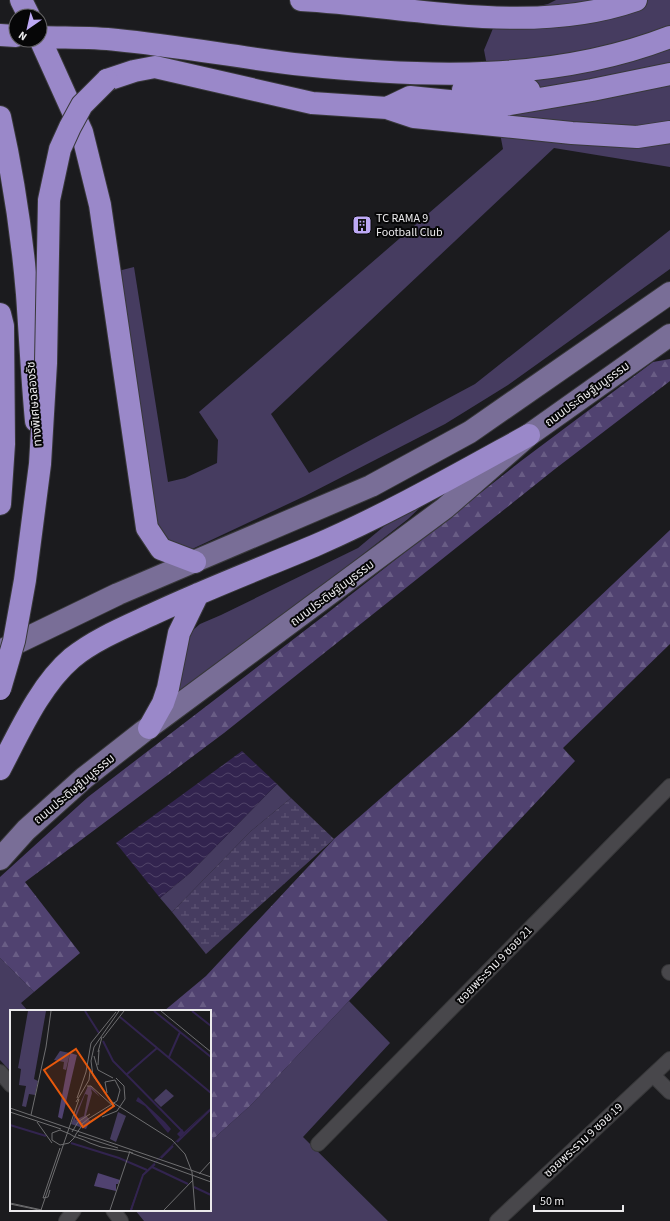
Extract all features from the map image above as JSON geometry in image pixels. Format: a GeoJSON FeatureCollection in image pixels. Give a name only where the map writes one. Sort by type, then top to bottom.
{"type":"FeatureCollection","features":[{"type":"Feature","properties":{"kind":"highway"},"geometry":{"type":"LineString","coordinates":[[312,0],[514,19],[581,13],[636,0]]}},
{"type":"Feature","properties":{"kind":"highway"},"geometry":{"type":"LineString","coordinates":[[48,38],[116,40],[304,65],[412,74],[511,72],[577,63],[622,52],[670,37]]}},
{"type":"Feature","properties":{"kind":"highway"},"geometry":{"type":"LineString","coordinates":[[45,48],[82,132],[100,205],[147,528],[161,549],[195,562]]}},
{"type":"Feature","properties":{"kind":"highway"},"geometry":{"type":"LineString","coordinates":[[40,464],[46,363],[50,200],[60,149],[70,127],[82,104],[106,80],[134,71],[155,67],[312,103],[387,108],[414,117],[572,133],[637,136],[670,132]]}},
{"type":"Feature","properties":{"kind":"highway"},"geometry":{"type":"LineString","coordinates":[[412,74],[452,90],[592,90]]}},
{"type":"Feature","properties":{"kind":"highway"},"geometry":{"type":"LineString","coordinates":[[387,108],[410,97],[498,106],[592,90],[670,74]]}},
{"type":"Feature","properties":{"kind":"highway","name":"ทางพิเศษฉลองรัช"},"geometry":{"type":"LineString","coordinates":[[0,117],[15,202],[27,294],[30,361],[40,464],[25,580],[14,641],[0,689]]}},
{"type":"Feature","properties":{"kind":"highway"},"geometry":{"type":"LineString","coordinates":[[0,314],[3,326],[4,444],[0,504]]}},
{"type":"Feature","properties":{"kind":"highway"},"geometry":{"type":"LineString","coordinates":[[0,769],[30,713],[49,683],[72,659],[115,632],[198,594],[310,548],[383,514],[528,435]]}},
{"type":"Feature","properties":{"kind":"highway"},"geometry":{"type":"LineString","coordinates":[[149,728],[163,703],[168,688],[180,633],[198,594]]}},
{"type":"Feature","properties":{"kind":"main road"},"geometry":{"type":"LineString","coordinates":[[0,651],[118,594],[371,486],[470,432],[670,293]]}},
{"type":"Feature","properties":{"kind":"main road","name":"ถนนประดิษฐ์มนูธรรม"},"geometry":{"type":"LineString","coordinates":[[0,859],[26,830],[84,778],[445,508],[528,435],[670,334]]}},
{"type":"Feature","properties":{"kind":"main road"},"geometry":{"type":"LineString","coordinates":[[572,362],[584,368],[592,377],[594,388]]}},
{"type":"Feature","properties":{"kind":"street","name":"ซอยพระราม 9 ซอย 21"},"geometry":{"type":"LineString","coordinates":[[318,1144],[670,786]]}},
{"type":"Feature","properties":{"kind":"street","name":"ซอยพระราม 9 ซอย 19"},"geometry":{"type":"LineString","coordinates":[[497,1221],[670,1059]]}},
{"type":"Feature","properties":{"kind":"street"},"geometry":{"type":"LineString","coordinates":[[0,1072],[10,1084]]}},
{"type":"Feature","properties":{"kind":"street"},"geometry":{"type":"LineString","coordinates":[[653,1075],[670,1092]]}},
{"type":"Feature","properties":{"kind":"street"},"geometry":{"type":"LineString","coordinates":[[66,1221],[73,1211]]}},
{"type":"Feature","properties":{"kind":"street"},"geometry":{"type":"LineString","coordinates":[[114,1211],[121,1221]]}},
{"type":"Feature","properties":{"kind":"green space"},"geometry":{"type":"Polygon","coordinates":[[[556,0],[670,0],[670,167],[554,148],[271,414],[309,473],[475,384],[670,230],[670,269],[508,385],[445,424],[305,496],[190,550],[161,539],[152,522],[118,271],[134,267],[168,482],[185,478],[217,463],[218,440],[199,412],[503,149],[484,50],[499,14],[548,4],[556,0]]]}},
{"type":"Feature","properties":{"kind":"green space"},"geometry":{"type":"Polygon","coordinates":[[[670,359],[670,381],[555,469],[224,733],[25,882],[80,953],[34,992],[0,958],[0,877],[88,797],[325,615],[521,461],[653,362],[670,359]]]}},
{"type":"Feature","properties":{"kind":"green space"},"geometry":{"type":"Polygon","coordinates":[[[427,501],[408,519],[175,701],[185,637],[200,624],[358,548],[388,523],[427,501]]]}},
{"type":"Feature","properties":{"kind":"green space"},"geometry":{"type":"Polygon","coordinates":[[[670,530],[670,644],[563,748],[575,761],[251,1105],[211,1141],[211,1010],[165,1010],[206,976],[334,839],[459,730],[670,530]]]}},
{"type":"Feature","properties":{"kind":"green space"},"geometry":{"type":"Polygon","coordinates":[[[277,784],[291,798],[251,831],[172,912],[160,898],[190,873],[277,784]]]}},
{"type":"Feature","properties":{"kind":"green space"},"geometry":{"type":"Polygon","coordinates":[[[291,798],[334,839],[206,954],[172,912],[251,831],[291,798]]]}},
{"type":"Feature","properties":{"kind":"green space"},"geometry":{"type":"Polygon","coordinates":[[[0,958],[34,992],[21,1003],[27,1010],[10,1010],[10,1071],[0,1060],[0,958]]]}},
{"type":"Feature","properties":{"kind":"green space"},"geometry":{"type":"Polygon","coordinates":[[[349,1001],[390,1043],[303,1137],[388,1221],[144,1221],[136,1211],[211,1211],[211,1141],[251,1105],[349,1001]]]}},
{"type":"Feature","properties":{"kind":"water"},"geometry":{"type":"Polygon","coordinates":[[[242,751],[277,784],[190,873],[160,898],[116,843],[242,751]]]}},
{"type":"Feature","properties":{"kind":"place","name":"TC RAMA 9 Football Club"},"geometry":{"type":"Point","coordinates":[362,225]}}]}
